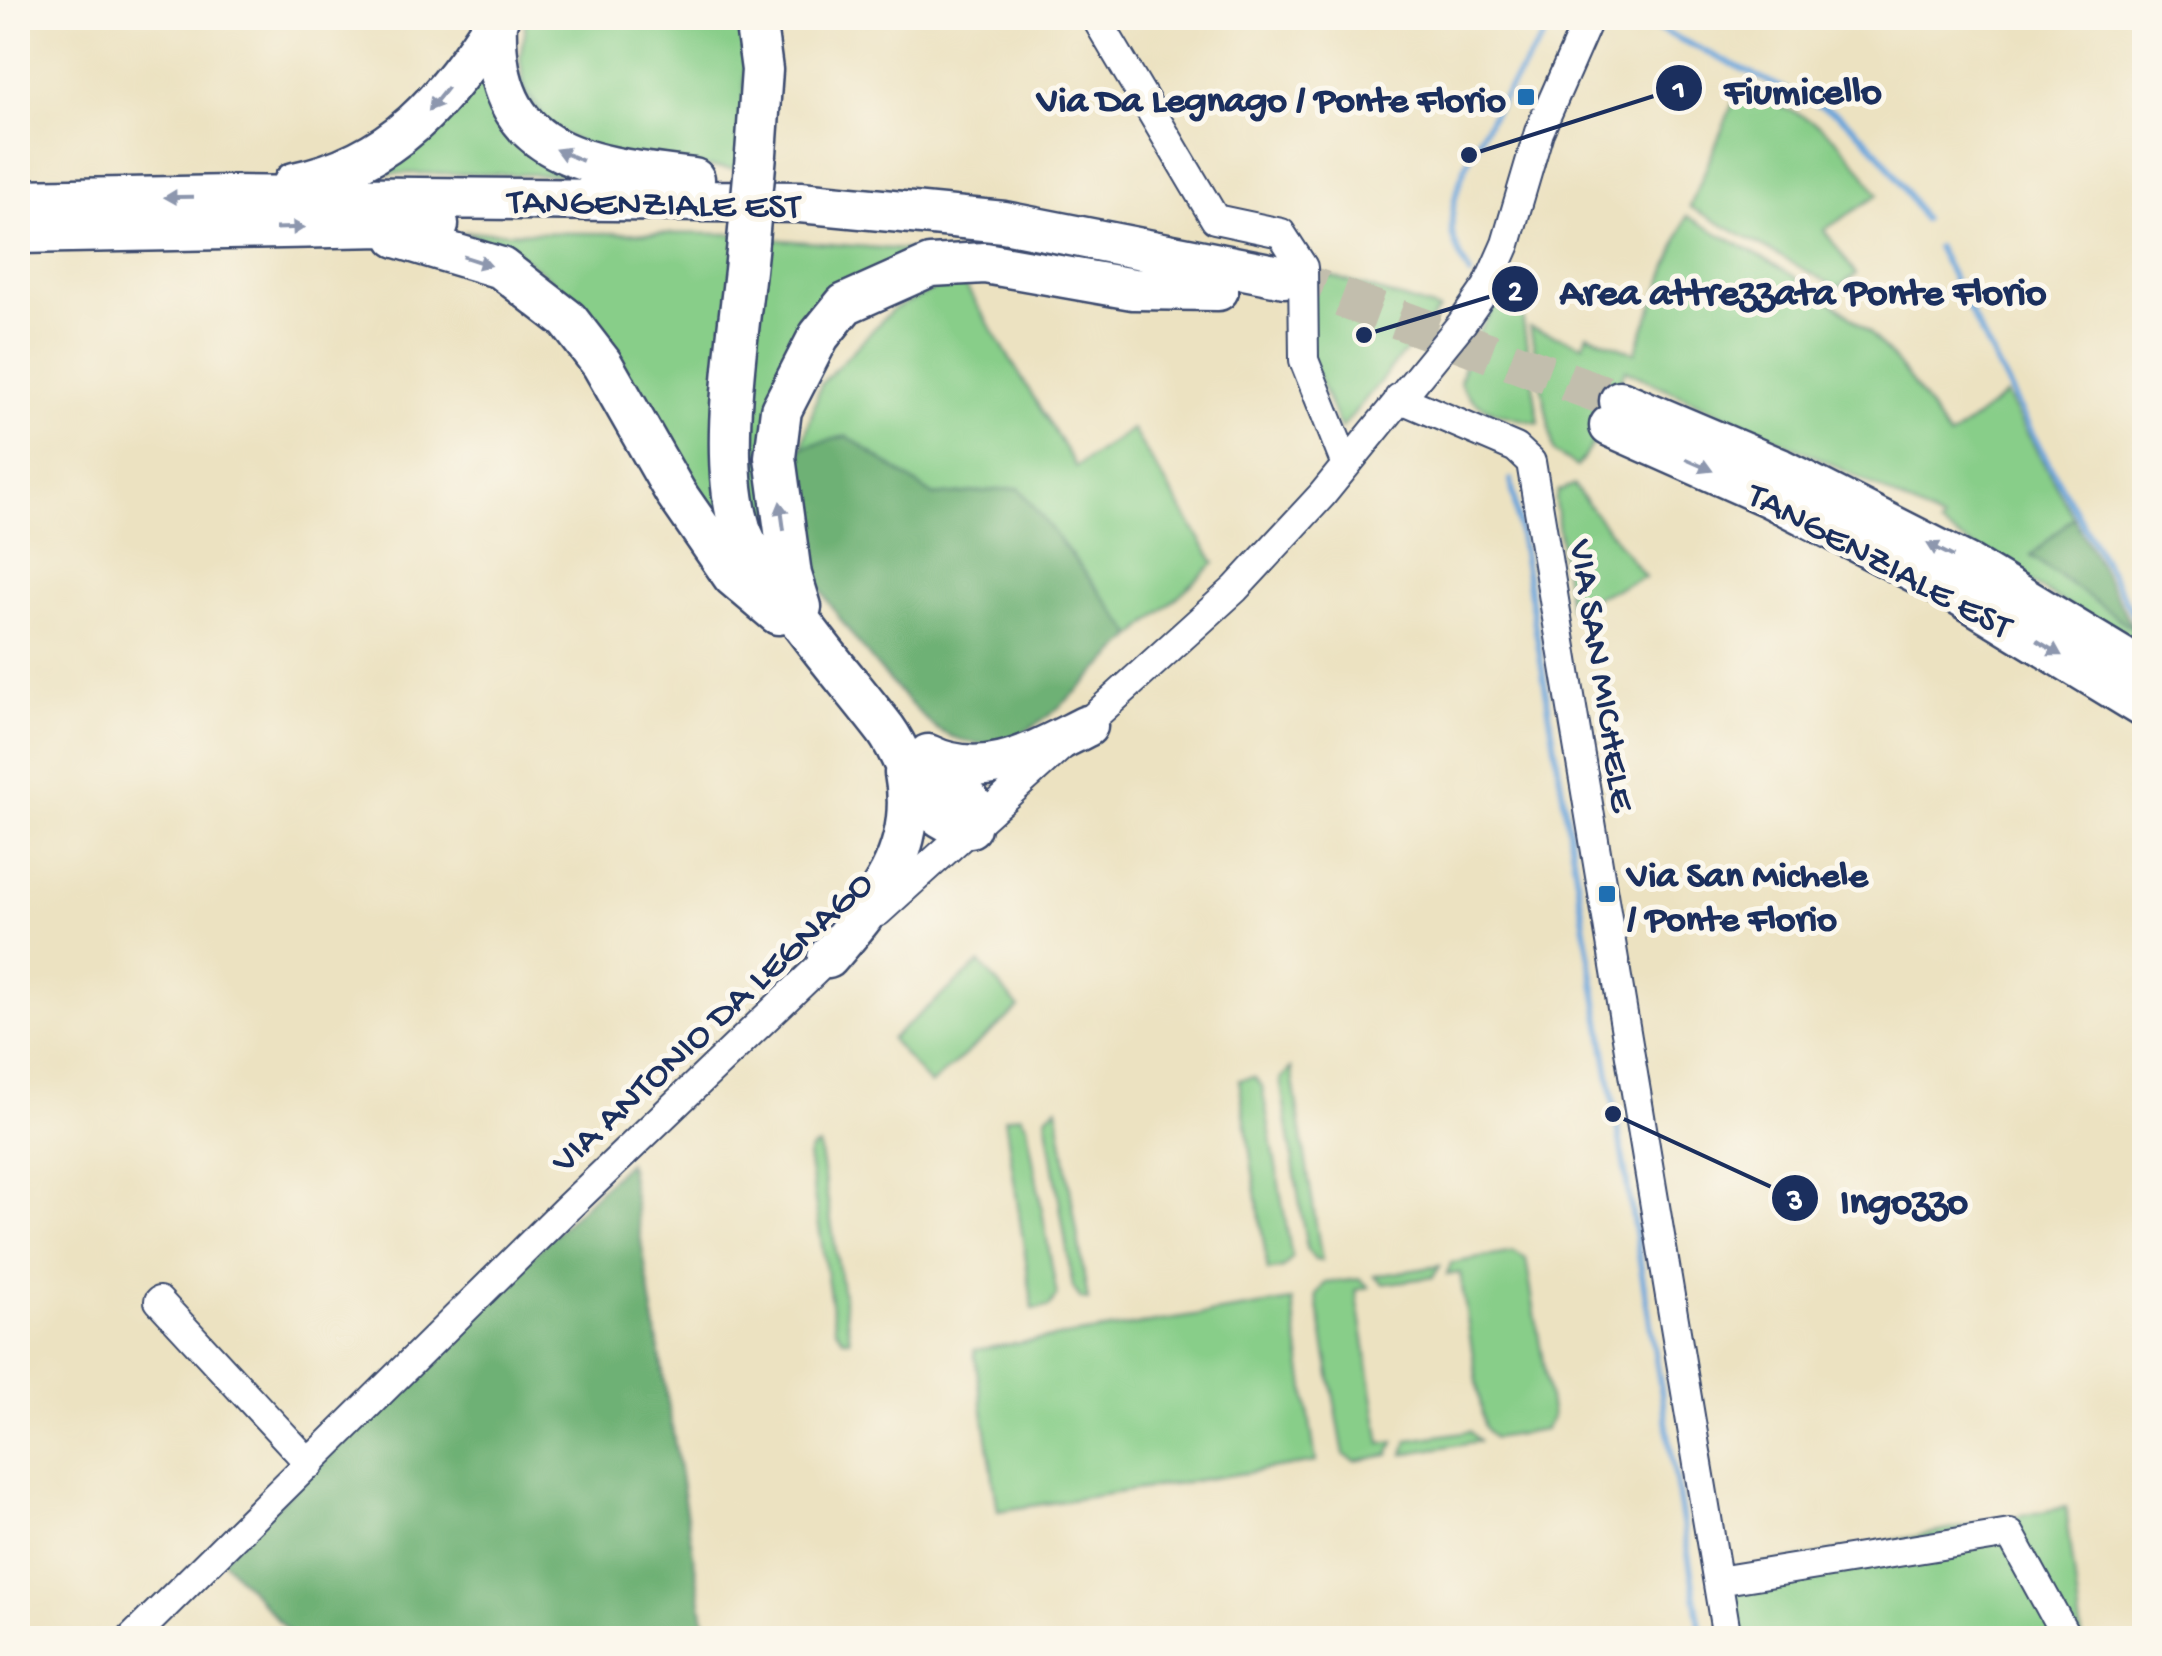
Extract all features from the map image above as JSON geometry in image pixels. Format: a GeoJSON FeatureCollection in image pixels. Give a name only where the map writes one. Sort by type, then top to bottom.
{"type":"FeatureCollection","features":[{"type":"Feature","properties":{"kind":"highway"},"geometry":{"type":"LineString","coordinates":[[755,18],[762,70],[730,451],[734,499],[741,531],[755,557],[814,644],[889,734],[905,773],[912,807],[899,858],[871,908],[828,958]]}},
{"type":"Feature","properties":{"kind":"highway"},"geometry":{"type":"LineString","coordinates":[[231,196],[328,176],[374,155],[419,122],[497,19]]}},
{"type":"Feature","properties":{"kind":"highway"},"geometry":{"type":"LineString","coordinates":[[497,19],[495,50],[509,103],[558,152],[601,168],[712,181],[800,202]]}},
{"type":"Feature","properties":{"kind":"highway","name":"TANGENZIALE EST"},"geometry":{"type":"LineString","coordinates":[[18,200],[231,196],[800,202],[1004,222],[1282,291],[1218,290],[1009,247],[704,220],[18,233]]}},
{"type":"Feature","properties":{"kind":"highway"},"geometry":{"type":"LineString","coordinates":[[349,226],[501,268],[568,320],[602,364],[675,492],[733,576],[814,644]]}},
{"type":"Feature","properties":{"kind":"highway"},"geometry":{"type":"LineString","coordinates":[[814,644],[790,576],[774,457],[781,410],[819,336],[845,304],[930,266],[985,262],[1132,289],[1218,290]]}},
{"type":"Feature","properties":{"kind":"highway","name":"TANGENZIALE EST"},"geometry":{"type":"LineString","coordinates":[[2144,671],[1967,564],[1780,469],[1615,413],[1958,593],[2144,706]]}},
{"type":"Feature","properties":{"kind":"highway"},"geometry":{"type":"LineString","coordinates":[[889,734],[944,763],[977,767],[1015,762],[1087,726]]}},
{"type":"Feature","properties":{"kind":"highway"},"geometry":{"type":"LineString","coordinates":[[905,773],[949,825],[970,828],[972,805],[944,763]]}},
{"type":"Feature","properties":{"kind":"street"},"geometry":{"type":"LineString","coordinates":[[1096,18],[1216,219],[1280,233],[1304,267],[1304,360],[1346,465]]}},
{"type":"Feature","properties":{"kind":"street","name":"VIA ANTONIO DA LEGNAGO"},"geometry":{"type":"LineString","coordinates":[[132,1638],[564,1211],[828,958],[1235,589],[1346,465],[1487,287],[1506,244],[1554,93],[1589,18]]}},
{"type":"Feature","properties":{"kind":"street","name":"VIA SAN MICHELE"},"geometry":{"type":"LineString","coordinates":[[1400,398],[1516,448],[1531,462],[1727,1638]]}},
{"type":"Feature","properties":{"kind":"street"},"geometry":{"type":"LineString","coordinates":[[159,1301],[310,1464]]}},
{"type":"Feature","properties":{"kind":"street"},"geometry":{"type":"LineString","coordinates":[[1718,1580],[2010,1534],[2066,1638]]}},
{"type":"Feature","properties":{"kind":"green space"},"geometry":{"type":"Polygon","coordinates":[[[526,18],[745,18],[744,169],[615,162],[548,125],[525,90],[520,60],[526,18]]]}},
{"type":"Feature","properties":{"kind":"green space"},"geometry":{"type":"Polygon","coordinates":[[[494,42],[582,175],[387,173],[383,168],[494,42]]]}},
{"type":"Feature","properties":{"kind":"green space"},"geometry":{"type":"Polygon","coordinates":[[[1738,91],[1820,127],[1848,153],[1878,195],[1824,230],[1856,274],[1838,288],[1690,207],[1738,91]]]}},
{"type":"Feature","properties":{"kind":"green space"},"geometry":{"type":"Polygon","coordinates":[[[1687,216],[1782,269],[1849,315],[1892,357],[1949,438],[2006,395],[2073,517],[2031,556],[2144,636],[2144,653],[1940,526],[1943,522],[1826,461],[1625,370],[1599,434],[1577,467],[1554,452],[1530,327],[1583,345],[1587,334],[1635,353],[1687,216]]]}},
{"type":"Feature","properties":{"kind":"green space"},"geometry":{"type":"Polygon","coordinates":[[[463,232],[739,234],[736,555],[687,480],[614,350],[577,300],[523,257],[463,232]]]}},
{"type":"Feature","properties":{"kind":"green space"},"geometry":{"type":"Polygon","coordinates":[[[769,239],[929,252],[802,333],[766,548],[750,472],[749,433],[754,355],[769,239]]]}},
{"type":"Feature","properties":{"kind":"green space"},"geometry":{"type":"Polygon","coordinates":[[[1308,269],[1439,310],[1341,429],[1311,361],[1308,269]]]}},
{"type":"Feature","properties":{"kind":"green space"},"geometry":{"type":"Polygon","coordinates":[[[960,277],[1076,467],[1132,429],[1215,563],[1134,636],[1019,488],[934,496],[847,436],[802,447],[821,384],[892,310],[960,277]]]}},
{"type":"Feature","properties":{"kind":"green space"},"geometry":{"type":"Polygon","coordinates":[[[1513,277],[1539,423],[1483,406],[1465,392],[1460,382],[1467,351],[1513,277]]]}},
{"type":"Feature","properties":{"kind":"green space"},"geometry":{"type":"Polygon","coordinates":[[[847,436],[934,496],[1019,488],[1134,636],[1070,698],[1015,737],[981,744],[945,734],[901,694],[864,651],[831,606],[811,568],[800,508],[802,447],[847,436]]]}},
{"type":"Feature","properties":{"kind":"green space"},"geometry":{"type":"Polygon","coordinates":[[[1573,485],[1645,577],[1569,608],[1555,501],[1558,491],[1573,485]]]}},
{"type":"Feature","properties":{"kind":"green space"},"geometry":{"type":"Polygon","coordinates":[[[2073,517],[2134,629],[2031,556],[2073,517]]]}},
{"type":"Feature","properties":{"kind":"green space"},"geometry":{"type":"Polygon","coordinates":[[[980,963],[1019,1008],[930,1085],[891,1039],[980,963]]]}},
{"type":"Feature","properties":{"kind":"green space"},"geometry":{"type":"Polygon","coordinates":[[[1291,1068],[1322,1261],[1315,1260],[1307,1250],[1280,1079],[1291,1068]]]}},
{"type":"Feature","properties":{"kind":"green space"},"geometry":{"type":"Polygon","coordinates":[[[1254,1077],[1262,1086],[1292,1258],[1283,1268],[1268,1271],[1239,1080],[1254,1077]]]}},
{"type":"Feature","properties":{"kind":"green space"},"geometry":{"type":"Polygon","coordinates":[[[1057,1107],[1088,1300],[1081,1299],[1073,1288],[1046,1117],[1057,1107]]]}},
{"type":"Feature","properties":{"kind":"green space"},"geometry":{"type":"Polygon","coordinates":[[[1020,1115],[1027,1125],[1057,1296],[1049,1307],[1033,1309],[1005,1118],[1020,1115]]]}},
{"type":"Feature","properties":{"kind":"green space"},"geometry":{"type":"Polygon","coordinates":[[[819,1146],[850,1339],[843,1339],[835,1328],[808,1157],[812,1148],[819,1146]]]}},
{"type":"Feature","properties":{"kind":"green space"},"geometry":{"type":"Polygon","coordinates":[[[628,1162],[707,1638],[294,1638],[222,1559],[628,1162]]]}},
{"type":"Feature","properties":{"kind":"green space"},"geometry":{"type":"Polygon","coordinates":[[[1514,1252],[1526,1259],[1552,1417],[1544,1430],[1494,1438],[1484,1427],[1460,1273],[1447,1275],[1451,1263],[1514,1252]]]}},
{"type":"Feature","properties":{"kind":"green space"},"geometry":{"type":"Polygon","coordinates":[[[1440,1266],[1433,1277],[1383,1284],[1374,1276],[1440,1266]]]}},
{"type":"Feature","properties":{"kind":"green space"},"geometry":{"type":"Polygon","coordinates":[[[1360,1279],[1369,1287],[1356,1290],[1381,1444],[1394,1442],[1389,1455],[1355,1461],[1344,1455],[1316,1295],[1325,1283],[1360,1279]]]}},
{"type":"Feature","properties":{"kind":"green space"},"geometry":{"type":"Polygon","coordinates":[[[1292,1301],[1316,1462],[998,1511],[974,1350],[1292,1301]]]}},
{"type":"Feature","properties":{"kind":"green space"},"geometry":{"type":"Polygon","coordinates":[[[1470,1431],[1479,1441],[1404,1454],[1408,1440],[1470,1431]]]}},
{"type":"Feature","properties":{"kind":"green space"},"geometry":{"type":"Polygon","coordinates":[[[2066,1507],[2082,1638],[1730,1638],[1733,1572],[2066,1507]]]}},
{"type":"Feature","properties":{"kind":"waterway"},"geometry":{"type":"LineString","coordinates":[[1470,275],[1452,232],[1453,206],[1461,178],[1489,121],[1556,18]]}},
{"type":"Feature","properties":{"kind":"waterway"},"geometry":{"type":"LineString","coordinates":[[1635,18],[1837,114],[1875,149],[1923,219]]}},
{"type":"Feature","properties":{"kind":"waterway"},"geometry":{"type":"LineString","coordinates":[[1937,247],[2034,437],[2144,634]]}},
{"type":"Feature","properties":{"kind":"waterway"},"geometry":{"type":"LineString","coordinates":[[1511,480],[1702,1638]]}},
{"type":"Feature","properties":{"kind":"tunnel"},"geometry":{"type":"LineString","coordinates":[[1285,277],[1620,401]]}},
{"type":"Feature","properties":{"kind":"place","name":"Via Da Legnago / Ponte Florio"},"geometry":{"type":"Point","coordinates":[1526,97]}},
{"type":"Feature","properties":{"kind":"place","name":"Fiumicello"},"geometry":{"type":"Point","coordinates":[1469,155]}},
{"type":"Feature","properties":{"kind":"place","name":"Area attrezzata Ponte Florio"},"geometry":{"type":"Point","coordinates":[1364,335]}},
{"type":"Feature","properties":{"kind":"place","name":"Via San Michele / Ponte Florio"},"geometry":{"type":"Point","coordinates":[1607,894]}},
{"type":"Feature","properties":{"kind":"place","name":"Ingozzo"},"geometry":{"type":"Point","coordinates":[1613,1114]}}]}
